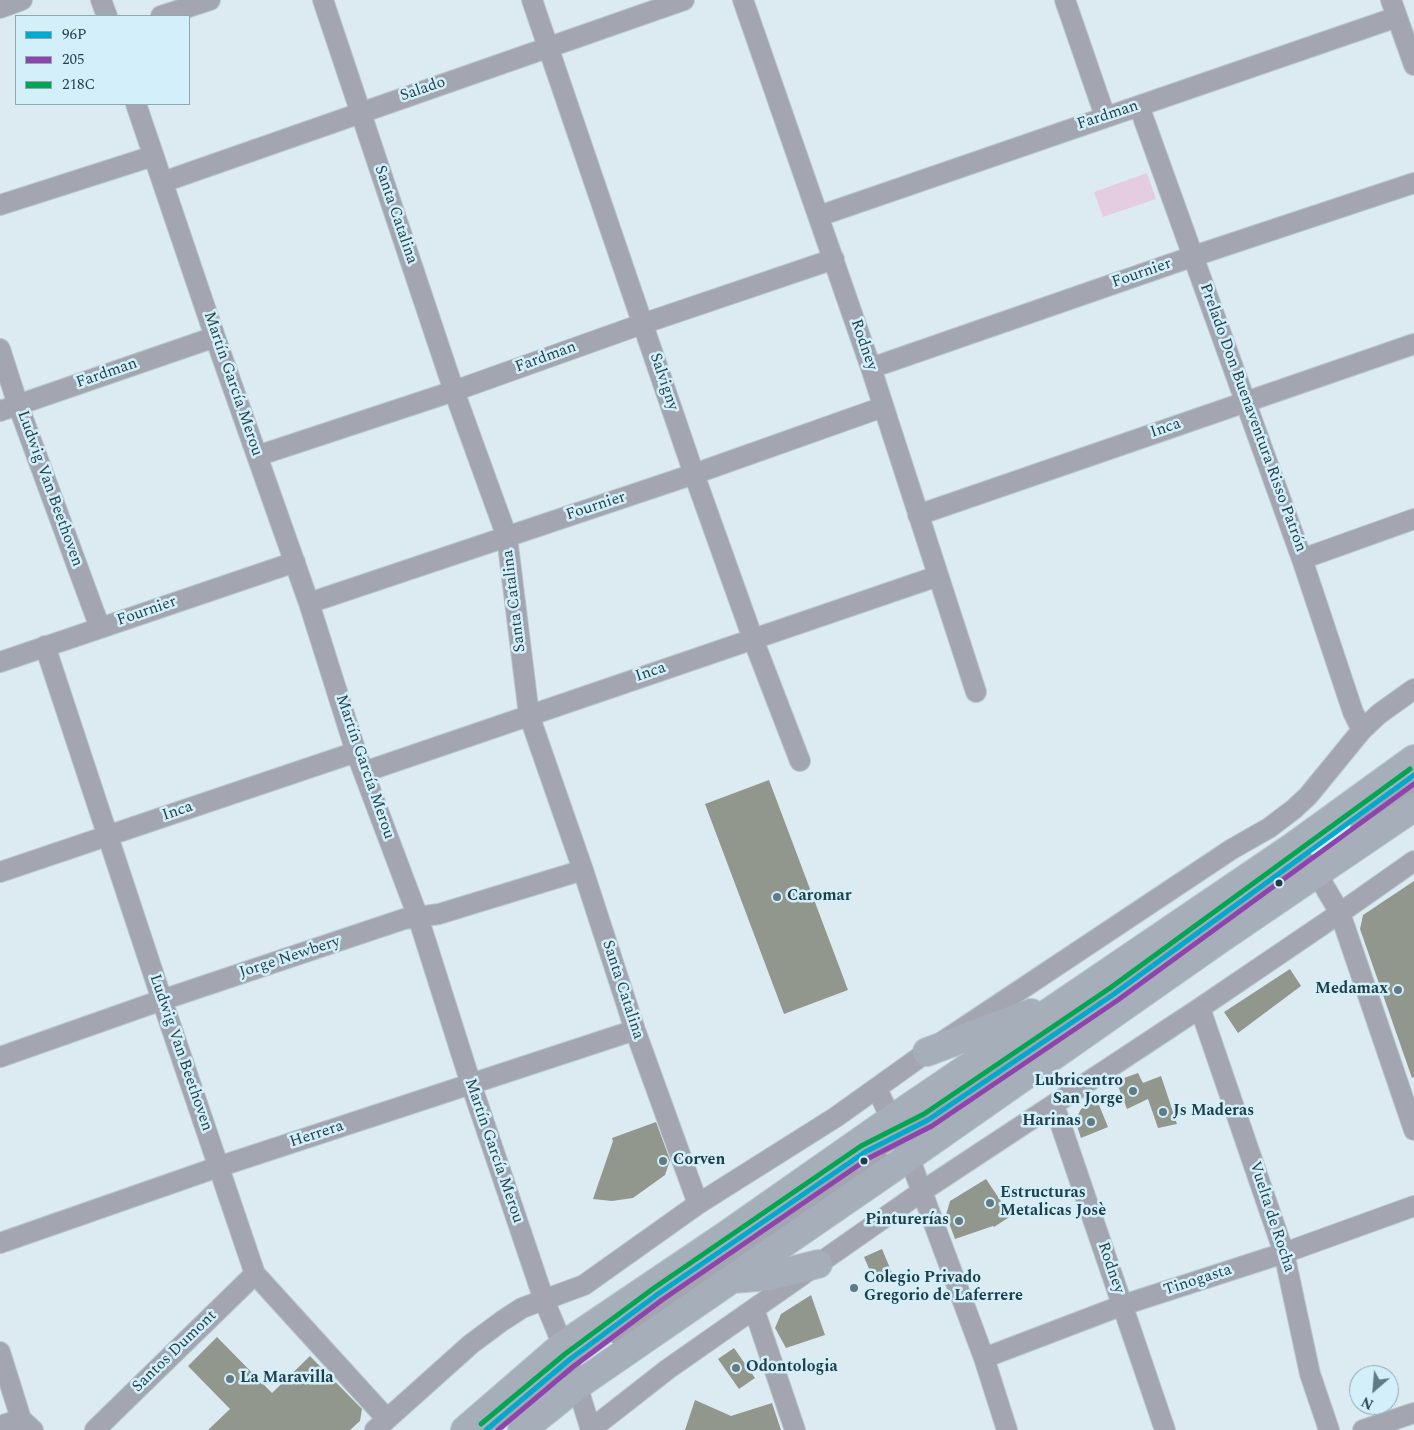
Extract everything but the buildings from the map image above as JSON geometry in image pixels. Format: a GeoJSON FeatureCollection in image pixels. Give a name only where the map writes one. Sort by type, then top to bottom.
{"type":"FeatureCollection","features":[{"type":"Feature","properties":{"kind":"highway"},"geometry":{"type":"LineString","coordinates":[[522,1430],[570,1365],[725,1236],[900,1138],[1220,939],[1414,760]]}},
{"type":"Feature","properties":{"kind":"highway"},"geometry":{"type":"LineString","coordinates":[[465,1430],[570,1365],[731,1279],[1074,996],[1305,860],[1414,807]]}},
{"type":"Feature","properties":{"kind":"highway"},"geometry":{"type":"LineString","coordinates":[[927,1052],[1074,996]]}},
{"type":"Feature","properties":{"kind":"highway"},"geometry":{"type":"LineString","coordinates":[[731,1279],[770,1276],[818,1264]]}},
{"type":"Feature","properties":{"kind":"street"},"geometry":{"type":"LineString","coordinates":[[0,8],[22,0]]}},
{"type":"Feature","properties":{"kind":"street"},"geometry":{"type":"LineString","coordinates":[[101,0],[107,15]]}},
{"type":"Feature","properties":{"kind":"street"},"geometry":{"type":"LineString","coordinates":[[164,15],[210,0]]}},
{"type":"Feature","properties":{"kind":"street","name":"Santa Catalina"},"geometry":{"type":"LineString","coordinates":[[323,0],[454,390],[507,536],[529,715],[583,870],[635,1030],[698,1204]]}},
{"type":"Feature","properties":{"kind":"street","name":"Salvigny"},"geometry":{"type":"LineString","coordinates":[[532,0],[694,474],[753,639],[800,761]]}},
{"type":"Feature","properties":{"kind":"street","name":"Salado"},"geometry":{"type":"LineString","coordinates":[[163,182],[684,0]]}},
{"type":"Feature","properties":{"kind":"street","name":"Rodney"},"geometry":{"type":"LineString","coordinates":[[743,0],[872,368],[976,692]]}},
{"type":"Feature","properties":{"kind":"street"},"geometry":{"type":"LineString","coordinates":[[1065,0],[1104,116]]}},
{"type":"Feature","properties":{"kind":"street"},"geometry":{"type":"LineString","coordinates":[[1394,8],[1414,65]]}},
{"type":"Feature","properties":{"kind":"street","name":"Fardman"},"geometry":{"type":"LineString","coordinates":[[818,216],[1104,116],[1140,106],[1394,8]]}},
{"type":"Feature","properties":{"kind":"street","name":"Martín García Merou"},"geometry":{"type":"LineString","coordinates":[[136,105],[215,337],[309,603],[356,752],[418,917],[471,1084],[544,1300],[570,1365],[591,1430]]}},
{"type":"Feature","properties":{"kind":"street","name":"Prelado Don Buenaventura Risso Patrón"},"geometry":{"type":"LineString","coordinates":[[1140,106],[1302,559],[1353,712],[1362,730]]}},
{"type":"Feature","properties":{"kind":"street"},"geometry":{"type":"LineString","coordinates":[[0,205],[153,156]]}},
{"type":"Feature","properties":{"kind":"street","name":"Fournier"},"geometry":{"type":"LineString","coordinates":[[872,368],[1194,256],[1414,183]]}},
{"type":"Feature","properties":{"kind":"street","name":"Fardman"},"geometry":{"type":"LineString","coordinates":[[257,456],[834,259]]}},
{"type":"Feature","properties":{"kind":"street","name":"Fardman"},"geometry":{"type":"LineString","coordinates":[[9,408],[215,337]]}},
{"type":"Feature","properties":{"kind":"street","name":"Inca"},"geometry":{"type":"LineString","coordinates":[[918,515],[1414,344]]}},
{"type":"Feature","properties":{"kind":"street","name":"Ludwig Van Beethoven"},"geometry":{"type":"LineString","coordinates":[[0,348],[9,408],[100,628]]}},
{"type":"Feature","properties":{"kind":"street","name":"Fournier"},"geometry":{"type":"LineString","coordinates":[[309,603],[694,474],[883,407]]}},
{"type":"Feature","properties":{"kind":"street"},"geometry":{"type":"LineString","coordinates":[[1302,559],[1414,519]]}},
{"type":"Feature","properties":{"kind":"street","name":"Fournier"},"geometry":{"type":"LineString","coordinates":[[0,662],[295,562]]}},
{"type":"Feature","properties":{"kind":"street","name":"Inca"},"geometry":{"type":"LineString","coordinates":[[364,772],[938,576]]}},
{"type":"Feature","properties":{"kind":"street","name":"Ludwig Van Beethoven"},"geometry":{"type":"LineString","coordinates":[[45,646],[255,1274],[381,1424]]}},
{"type":"Feature","properties":{"kind":"street"},"geometry":{"type":"LineString","coordinates":[[381,1424],[471,1344],[522,1308],[584,1284],[698,1204],[836,1117],[927,1052],[1232,849],[1269,828],[1308,796],[1362,730],[1379,714],[1414,689]]}},
{"type":"Feature","properties":{"kind":"street","name":"Inca"},"geometry":{"type":"LineString","coordinates":[[0,872],[356,752]]}},
{"type":"Feature","properties":{"kind":"street"},"geometry":{"type":"LineString","coordinates":[[900,1138],[924,1132],[1114,1002],[1305,860],[1414,775]]}},
{"type":"Feature","properties":{"kind":"street"},"geometry":{"type":"LineString","coordinates":[[1305,860],[1414,789]]}},
{"type":"Feature","properties":{"kind":"street"},"geometry":{"type":"LineString","coordinates":[[1305,860],[1340,914],[1414,1130]]}},
{"type":"Feature","properties":{"kind":"street"},"geometry":{"type":"LineString","coordinates":[[591,1430],[668,1369],[921,1192],[1340,914],[1414,860]]}},
{"type":"Feature","properties":{"kind":"street","name":"Jorge Newbery"},"geometry":{"type":"LineString","coordinates":[[0,1057],[162,1000],[404,919],[439,914],[583,870]]}},
{"type":"Feature","properties":{"kind":"street","name":"Vuelta de Rocha"},"geometry":{"type":"LineString","coordinates":[[1200,1008],[1284,1253],[1310,1374],[1329,1430]]}},
{"type":"Feature","properties":{"kind":"street","name":"Herrera"},"geometry":{"type":"LineString","coordinates":[[0,1243],[218,1167],[635,1030]]}},
{"type":"Feature","properties":{"kind":"street"},"geometry":{"type":"LineString","coordinates":[[877,1089],[900,1138],[921,1192],[984,1358],[1007,1430]]}},
{"type":"Feature","properties":{"kind":"street","name":"Rodney"},"geometry":{"type":"LineString","coordinates":[[1054,1105],[1165,1430]]}},
{"type":"Feature","properties":{"kind":"street","name":"Tinogasta"},"geometry":{"type":"LineString","coordinates":[[984,1358],[1123,1305],[1284,1253],[1414,1206]]}},
{"type":"Feature","properties":{"kind":"street","name":"Santos Dumont"},"geometry":{"type":"LineString","coordinates":[[95,1430],[255,1274]]}},
{"type":"Feature","properties":{"kind":"street"},"geometry":{"type":"LineString","coordinates":[[754,1309],[795,1430]]}},
{"type":"Feature","properties":{"kind":"street"},"geometry":{"type":"LineString","coordinates":[[0,1352],[27,1425],[0,1426]]}},
{"type":"Feature","properties":{"kind":"street"},"geometry":{"type":"LineString","coordinates":[[486,1430],[570,1365]]}},
{"type":"Feature","properties":{"kind":"street"},"geometry":{"type":"LineString","coordinates":[[504,1430],[570,1365]]}},
{"type":"Feature","properties":{"kind":"street"},"geometry":{"type":"LineString","coordinates":[[510,1430],[570,1365]]}},
{"type":"Feature","properties":{"kind":"street"},"geometry":{"type":"LineString","coordinates":[[1363,1430],[1414,1413]]}},
{"type":"Feature","properties":{"kind":"shaded area"},"geometry":{"type":"Polygon","coordinates":[[[1147,173],[1156,199],[1103,217],[1094,192],[1147,173]]]}},
{"type":"Feature","properties":{"kind":"transit line","name":"218C"},"geometry":{"type":"LineString","coordinates":[[481,1424],[565,1354],[654,1288],[861,1146],[924,1114],[1110,988],[1410,769]]}},
{"type":"Feature","properties":{"kind":"transit line","name":"96P"},"geometry":{"type":"LineString","coordinates":[[486,1430],[569,1360],[658,1294],[865,1152],[928,1120],[1114,994],[1414,775]]}},
{"type":"Feature","properties":{"kind":"transit line","name":"205"},"geometry":{"type":"LineString","coordinates":[[498,1430],[574,1366],[662,1300],[869,1158],[932,1126],[1118,1000],[1414,784]]}},
{"type":"Feature","properties":{"kind":"place","name":"Caromar"},"geometry":{"type":"Point","coordinates":[777,897]}},
{"type":"Feature","properties":{"kind":"place","name":"Medamax"},"geometry":{"type":"Point","coordinates":[1398,990]}},
{"type":"Feature","properties":{"kind":"place","name":"Lubricentro San Jorge"},"geometry":{"type":"Point","coordinates":[1133,1091]}},
{"type":"Feature","properties":{"kind":"place","name":"Js Maderas"},"geometry":{"type":"Point","coordinates":[1163,1112]}},
{"type":"Feature","properties":{"kind":"place","name":"Harinas"},"geometry":{"type":"Point","coordinates":[1091,1122]}},
{"type":"Feature","properties":{"kind":"place","name":"Corven"},"geometry":{"type":"Point","coordinates":[663,1161]}},
{"type":"Feature","properties":{"kind":"place","name":"Estructuras Metalicas Josè"},"geometry":{"type":"Point","coordinates":[990,1203]}},
{"type":"Feature","properties":{"kind":"place","name":"Pinturerías"},"geometry":{"type":"Point","coordinates":[959,1221]}},
{"type":"Feature","properties":{"kind":"place","name":"Colegio Privado Gregorio de Laferrere"},"geometry":{"type":"Point","coordinates":[854,1288]}},
{"type":"Feature","properties":{"kind":"place","name":"Odontologia"},"geometry":{"type":"Point","coordinates":[736,1368]}},
{"type":"Feature","properties":{"kind":"place","name":"La Maravilla"},"geometry":{"type":"Point","coordinates":[230,1379]}}]}
